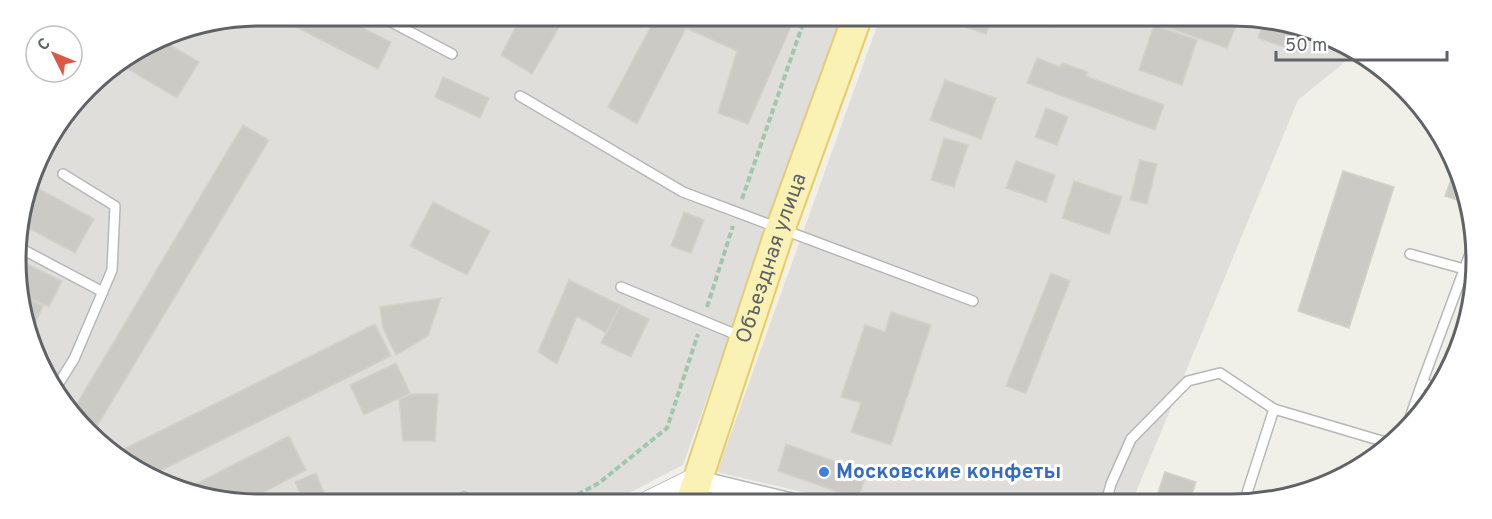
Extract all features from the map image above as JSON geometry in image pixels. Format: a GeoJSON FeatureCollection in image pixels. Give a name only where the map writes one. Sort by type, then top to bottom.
{"type":"FeatureCollection","features":[{"type":"Feature","properties":{"kind":"main road","name":"Объездная улица"},"geometry":{"type":"LineString","coordinates":[[694,492],[780,230],[854,26]]}},
{"type":"Feature","properties":{"kind":"street"},"geometry":{"type":"LineString","coordinates":[[694,492],[712,494]]}},
{"type":"Feature","properties":{"kind":"lane"},"geometry":{"type":"LineString","coordinates":[[399,26],[452,54]]}},
{"type":"Feature","properties":{"kind":"lane"},"geometry":{"type":"LineString","coordinates":[[520,96],[683,192],[973,300]]}},
{"type":"Feature","properties":{"kind":"lane"},"geometry":{"type":"LineString","coordinates":[[60,381],[74,359],[112,270],[116,206],[63,174]]}},
{"type":"Feature","properties":{"kind":"lane"},"geometry":{"type":"LineString","coordinates":[[26,252],[103,292]]}},
{"type":"Feature","properties":{"kind":"lane"},"geometry":{"type":"LineString","coordinates":[[1410,254],[1464,269]]}},
{"type":"Feature","properties":{"kind":"lane"},"geometry":{"type":"LineString","coordinates":[[1414,407],[1466,264]]}},
{"type":"Feature","properties":{"kind":"lane"},"geometry":{"type":"LineString","coordinates":[[621,287],[744,338]]}},
{"type":"Feature","properties":{"kind":"lane"},"geometry":{"type":"LineString","coordinates":[[1108,494],[1110,484],[1131,439],[1188,381],[1220,373],[1274,409],[1380,441]]}},
{"type":"Feature","properties":{"kind":"lane"},"geometry":{"type":"LineString","coordinates":[[1422,383],[1430,385]]}},
{"type":"Feature","properties":{"kind":"lane"},"geometry":{"type":"LineString","coordinates":[[1247,493],[1274,409]]}},
{"type":"Feature","properties":{"kind":"path"},"geometry":{"type":"LineString","coordinates":[[579,494],[599,483],[667,428],[737,213],[802,26]]}},
{"type":"Feature","properties":{"kind":"shaded area"},"geometry":{"type":"Polygon","coordinates":[[[244,26],[841,26],[683,465],[627,494],[260,494],[199,486],[170,476],[129,454],[94,425],[65,390],[43,349],[30,305],[26,275],[26,244],[33,199],[43,170],[57,142],[74,117],[94,94],[117,74],[142,57],[170,43],[214,30],[244,26]]]}},
{"type":"Feature","properties":{"kind":"shaded area"},"geometry":{"type":"Polygon","coordinates":[[[877,26],[1248,26],[1293,33],[1322,43],[1351,57],[1298,100],[1135,494],[811,494],[717,472],[877,26]]]}},
{"type":"Feature","properties":{"kind":"building"},"geometry":{"type":"Polygon","coordinates":[[[294,26],[359,26],[391,42],[378,69],[294,26]]]}},
{"type":"Feature","properties":{"kind":"building"},"geometry":{"type":"Polygon","coordinates":[[[516,26],[560,26],[532,74],[501,55],[516,26]]]}},
{"type":"Feature","properties":{"kind":"building"},"geometry":{"type":"Polygon","coordinates":[[[651,26],[791,26],[748,124],[718,113],[737,51],[686,28],[637,124],[608,107],[651,26]]]}},
{"type":"Feature","properties":{"kind":"building"},"geometry":{"type":"Polygon","coordinates":[[[965,26],[989,26],[986,34],[965,26]]]}},
{"type":"Feature","properties":{"kind":"building"},"geometry":{"type":"Polygon","coordinates":[[[1154,26],[1197,40],[1182,85],[1139,70],[1154,26]]]}},
{"type":"Feature","properties":{"kind":"building"},"geometry":{"type":"Polygon","coordinates":[[[1164,26],[1236,26],[1227,48],[1164,26]]]}},
{"type":"Feature","properties":{"kind":"building"},"geometry":{"type":"Polygon","coordinates":[[[1262,28],[1304,37],[1299,52],[1258,38],[1262,28]]]}},
{"type":"Feature","properties":{"kind":"building"},"geometry":{"type":"Polygon","coordinates":[[[168,44],[199,62],[177,98],[126,68],[168,44]]]}},
{"type":"Feature","properties":{"kind":"building"},"geometry":{"type":"Polygon","coordinates":[[[1037,58],[1060,67],[1062,63],[1088,72],[1086,76],[1164,105],[1155,130],[1027,83],[1037,58]]]}},
{"type":"Feature","properties":{"kind":"building"},"geometry":{"type":"Polygon","coordinates":[[[443,77],[489,98],[480,118],[435,97],[443,77]]]}},
{"type":"Feature","properties":{"kind":"building"},"geometry":{"type":"Polygon","coordinates":[[[945,80],[996,98],[981,139],[930,120],[945,80]]]}},
{"type":"Feature","properties":{"kind":"building"},"geometry":{"type":"Polygon","coordinates":[[[1046,108],[1068,117],[1057,145],[1035,137],[1046,108]]]}},
{"type":"Feature","properties":{"kind":"building"},"geometry":{"type":"Polygon","coordinates":[[[243,125],[269,140],[96,427],[76,405],[243,125]]]}},
{"type":"Feature","properties":{"kind":"building"},"geometry":{"type":"Polygon","coordinates":[[[944,138],[968,145],[954,187],[931,180],[944,138]]]}},
{"type":"Feature","properties":{"kind":"building"},"geometry":{"type":"Polygon","coordinates":[[[1140,160],[1157,164],[1147,204],[1130,200],[1140,160]]]}},
{"type":"Feature","properties":{"kind":"building"},"geometry":{"type":"Polygon","coordinates":[[[1016,161],[1055,175],[1046,202],[1006,188],[1016,161]]]}},
{"type":"Feature","properties":{"kind":"building"},"geometry":{"type":"Polygon","coordinates":[[[1343,171],[1394,187],[1349,328],[1298,311],[1343,171]]]}},
{"type":"Feature","properties":{"kind":"building"},"geometry":{"type":"Polygon","coordinates":[[[1452,178],[1459,201],[1445,196],[1452,178]]]}},
{"type":"Feature","properties":{"kind":"building"},"geometry":{"type":"Polygon","coordinates":[[[1074,181],[1122,197],[1109,234],[1062,218],[1074,181]]]}},
{"type":"Feature","properties":{"kind":"building"},"geometry":{"type":"Polygon","coordinates":[[[37,188],[94,219],[75,253],[28,228],[37,188]]]}},
{"type":"Feature","properties":{"kind":"building"},"geometry":{"type":"Polygon","coordinates":[[[433,202],[490,231],[467,275],[410,246],[433,202]]]}},
{"type":"Feature","properties":{"kind":"building"},"geometry":{"type":"Polygon","coordinates":[[[684,212],[704,220],[691,253],[671,246],[684,212]]]}},
{"type":"Feature","properties":{"kind":"building"},"geometry":{"type":"Polygon","coordinates":[[[26,263],[62,281],[49,307],[29,298],[26,263]]]}},
{"type":"Feature","properties":{"kind":"building"},"geometry":{"type":"Polygon","coordinates":[[[1051,273],[1070,281],[1026,393],[1006,386],[1051,273]]]}},
{"type":"Feature","properties":{"kind":"building"},"geometry":{"type":"Polygon","coordinates":[[[569,280],[620,305],[606,333],[577,316],[557,364],[538,352],[569,280]]]}},
{"type":"Feature","properties":{"kind":"building"},"geometry":{"type":"Polygon","coordinates":[[[441,298],[428,336],[396,355],[383,328],[380,307],[441,298]]]}},
{"type":"Feature","properties":{"kind":"building"},"geometry":{"type":"Polygon","coordinates":[[[29,299],[43,306],[34,324],[29,299]]]}},
{"type":"Feature","properties":{"kind":"building"},"geometry":{"type":"Polygon","coordinates":[[[620,305],[649,319],[631,357],[601,343],[620,305]]]}},
{"type":"Feature","properties":{"kind":"building"},"geometry":{"type":"Polygon","coordinates":[[[891,312],[931,325],[891,445],[851,432],[861,403],[841,397],[865,325],[885,332],[891,312]]]}},
{"type":"Feature","properties":{"kind":"building"},"geometry":{"type":"Polygon","coordinates":[[[375,324],[391,356],[160,471],[123,450],[375,324]]]}},
{"type":"Feature","properties":{"kind":"building"},"geometry":{"type":"Polygon","coordinates":[[[396,363],[410,393],[364,415],[350,385],[396,363]]]}},
{"type":"Feature","properties":{"kind":"building"},"geometry":{"type":"Polygon","coordinates":[[[412,394],[438,394],[435,441],[403,441],[399,400],[412,394]]]}},
{"type":"Feature","properties":{"kind":"building"},"geometry":{"type":"Polygon","coordinates":[[[289,436],[306,470],[260,494],[195,485],[289,436]]]}},
{"type":"Feature","properties":{"kind":"building"},"geometry":{"type":"Polygon","coordinates":[[[786,444],[867,473],[860,494],[844,494],[778,471],[786,444]]]}},
{"type":"Feature","properties":{"kind":"building"},"geometry":{"type":"Polygon","coordinates":[[[1165,472],[1196,482],[1192,494],[1158,494],[1165,472]]]}},
{"type":"Feature","properties":{"kind":"building"},"geometry":{"type":"Polygon","coordinates":[[[316,473],[324,493],[300,494],[295,482],[316,473]]]}},
{"type":"Feature","properties":{"kind":"place","name":"Московские конфеты"},"geometry":{"type":"Point","coordinates":[824,472]}}]}
